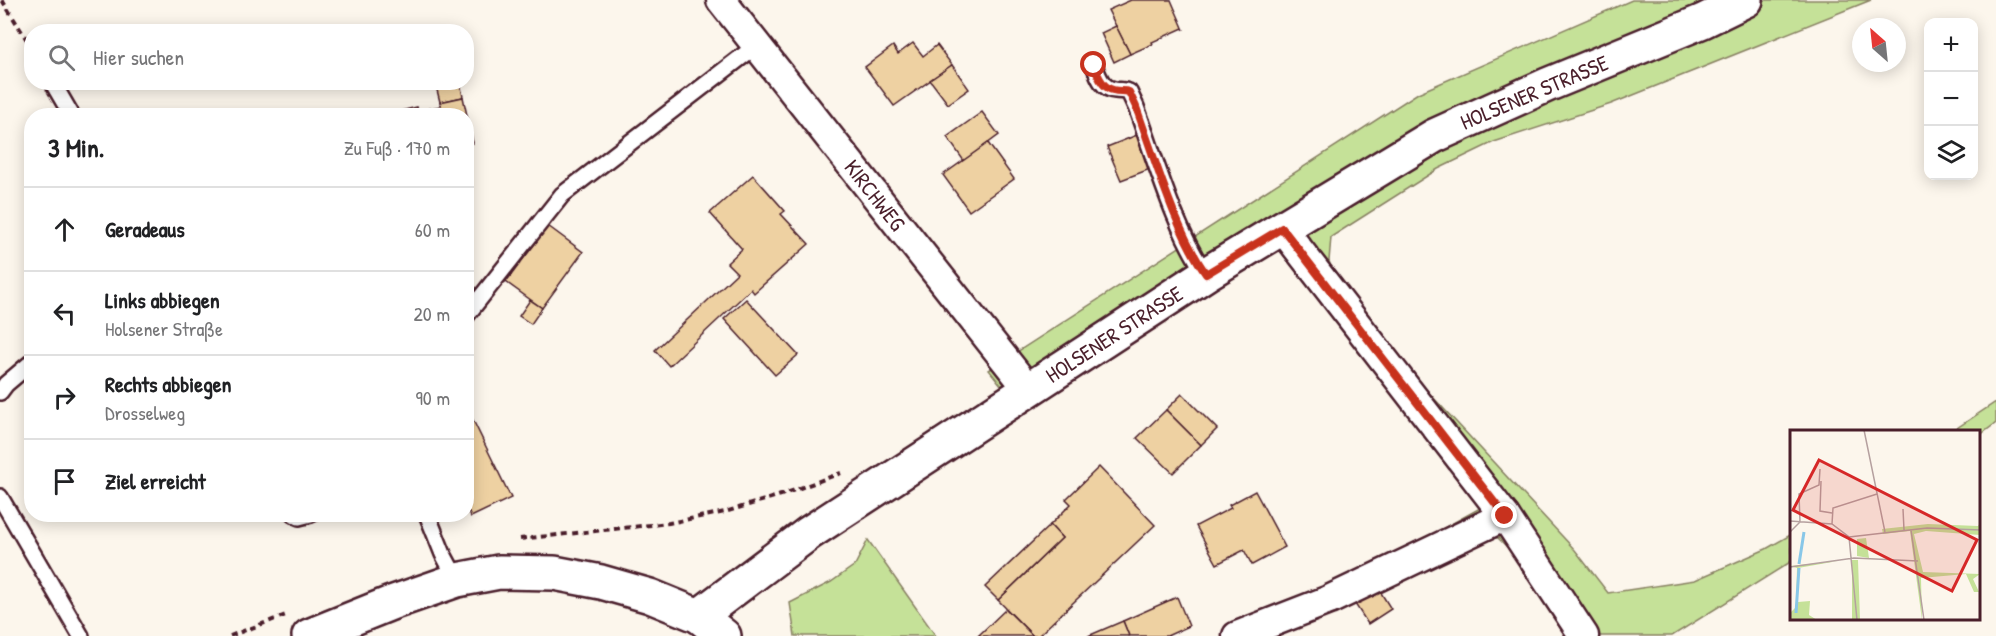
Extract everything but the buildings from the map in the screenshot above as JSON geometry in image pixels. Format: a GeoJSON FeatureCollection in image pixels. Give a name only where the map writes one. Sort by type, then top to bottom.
{"type":"FeatureCollection","features":[{"type":"Feature","properties":{"kind":"street","name":"KIRCHWEG"},"geometry":{"type":"LineString","coordinates":[[722,0],[1029,390]]}},
{"type":"Feature","properties":{"kind":"street","name":"HOLSENER STRASSE"},"geometry":{"type":"LineString","coordinates":[[711,626],[809,533],[1206,274],[1434,136],[1746,0]]}},
{"type":"Feature","properties":{"kind":"street"},"geometry":{"type":"LineString","coordinates":[[1282,228],[1505,516],[1584,636]]}},
{"type":"Feature","properties":{"kind":"street"},"geometry":{"type":"LineString","coordinates":[[1237,636],[1329,600],[1505,516]]}},
{"type":"Feature","properties":{"kind":"street"},"geometry":{"type":"LineString","coordinates":[[298,625],[391,603],[457,580],[500,572],[554,573],[601,582],[650,597],[711,626]]}},
{"type":"Feature","properties":{"kind":"lane"},"geometry":{"type":"LineString","coordinates":[[474,306],[562,195],[757,45]]}},
{"type":"Feature","properties":{"kind":"lane"},"geometry":{"type":"LineString","coordinates":[[1094,65],[1100,80],[1107,88],[1129,92],[1173,208],[1194,257],[1206,274]]}},
{"type":"Feature","properties":{"kind":"lane"},"geometry":{"type":"LineString","coordinates":[[57,90],[67,108]]}},
{"type":"Feature","properties":{"kind":"lane"},"geometry":{"type":"LineString","coordinates":[[0,392],[24,369]]}},
{"type":"Feature","properties":{"kind":"lane"},"geometry":{"type":"LineString","coordinates":[[0,497],[81,636]]}},
{"type":"Feature","properties":{"kind":"lane"},"geometry":{"type":"LineString","coordinates":[[430,522],[443,554],[457,580]]}},
{"type":"Feature","properties":{"kind":"path"},"geometry":{"type":"LineString","coordinates":[[2,0],[24,35]]}},
{"type":"Feature","properties":{"kind":"path"},"geometry":{"type":"LineString","coordinates":[[510,541],[669,523],[725,512],[847,471]]}},
{"type":"Feature","properties":{"kind":"path"},"geometry":{"type":"LineString","coordinates":[[230,636],[298,625]]}},
{"type":"Feature","properties":{"kind":"green space"},"geometry":{"type":"Polygon","coordinates":[[[1632,0],[1871,0],[1611,104],[1494,142],[1438,169],[1331,237],[1329,261],[1334,277],[1405,367],[1575,550],[1608,593],[1695,580],[1766,549],[1790,535],[1790,562],[1672,636],[1572,636],[1533,573],[1498,538],[1481,538],[1395,555],[1482,507],[1279,249],[1161,317],[1021,410],[989,370],[1418,93],[1632,0]]]}},
{"type":"Feature","properties":{"kind":"green space"},"geometry":{"type":"Polygon","coordinates":[[[1996,402],[1996,423],[1981,434],[1981,430],[1954,430],[1996,402]]]}},
{"type":"Feature","properties":{"kind":"green space"},"geometry":{"type":"Polygon","coordinates":[[[868,540],[936,636],[795,636],[790,603],[831,582],[855,565],[868,540]]]}},
{"type":"Feature","properties":{"kind":"route"},"geometry":{"type":"LineString","coordinates":[[1094,65],[1100,80],[1107,88],[1129,92],[1173,208],[1194,257],[1206,274],[1282,228],[1505,516]]}}]}
